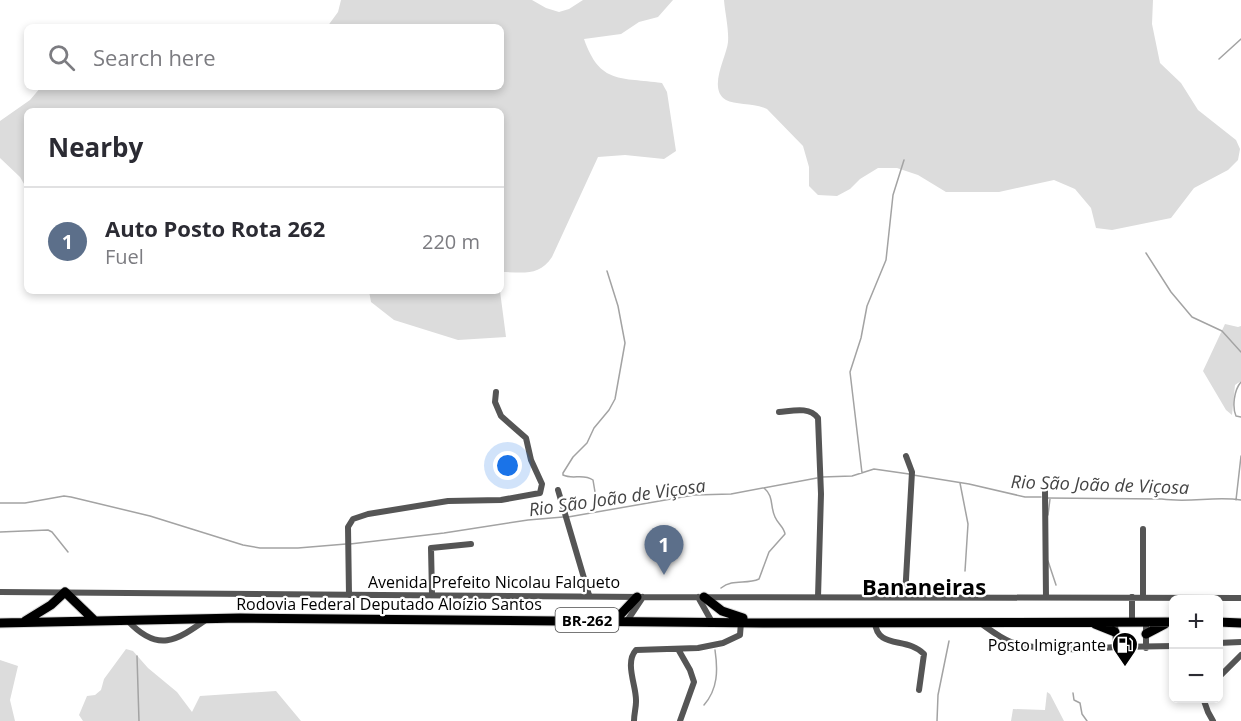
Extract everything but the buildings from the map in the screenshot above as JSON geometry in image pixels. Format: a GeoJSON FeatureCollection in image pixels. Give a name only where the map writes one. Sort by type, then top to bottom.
{"type":"FeatureCollection","features":[{"type":"Feature","properties":{"kind":"highway"},"geometry":{"type":"LineString","coordinates":[[25,621],[65,592],[95,621]]}},
{"type":"Feature","properties":{"kind":"highway"},"geometry":{"type":"LineString","coordinates":[[581,620],[621,614],[640,597]]}},
{"type":"Feature","properties":{"kind":"highway"},"geometry":{"type":"LineString","coordinates":[[701,597],[732,616],[763,623]]}},
{"type":"Feature","properties":{"kind":"highway","name":"Rodovia Federal Deputado Aloízio Santos"},"geometry":{"type":"LineString","coordinates":[[0,623],[208,618],[763,623],[1169,622]]}},
{"type":"Feature","properties":{"kind":"highway"},"geometry":{"type":"LineString","coordinates":[[1081,621],[1115,632]]}},
{"type":"Feature","properties":{"kind":"highway"},"geometry":{"type":"LineString","coordinates":[[1223,622],[1241,623]]}},
{"type":"Feature","properties":{"kind":"highway"},"geometry":{"type":"LineString","coordinates":[[1146,634],[1169,623]]}},
{"type":"Feature","properties":{"kind":"street"},"geometry":{"type":"LineString","coordinates":[[350,595],[348,527],[351,522],[368,514],[448,501],[501,500],[540,493],[542,484],[531,460],[526,438],[501,416],[495,402],[496,392]]}},
{"type":"Feature","properties":{"kind":"street"},"geometry":{"type":"LineString","coordinates":[[779,412],[808,410],[818,418],[821,483],[818,597]]}},
{"type":"Feature","properties":{"kind":"street"},"geometry":{"type":"LineString","coordinates":[[905,597],[912,475],[906,456]]}},
{"type":"Feature","properties":{"kind":"street"},"geometry":{"type":"LineString","coordinates":[[558,490],[589,596]]}},
{"type":"Feature","properties":{"kind":"street"},"geometry":{"type":"LineString","coordinates":[[1045,494],[1046,597]]}},
{"type":"Feature","properties":{"kind":"street"},"geometry":{"type":"LineString","coordinates":[[1143,529],[1143,597]]}},
{"type":"Feature","properties":{"kind":"street"},"geometry":{"type":"LineString","coordinates":[[432,594],[431,548],[471,544]]}},
{"type":"Feature","properties":{"kind":"street","name":"Avenida Prefeito Nicolau Falqueto"},"geometry":{"type":"LineString","coordinates":[[0,592],[640,597],[1241,598]]}},
{"type":"Feature","properties":{"kind":"street"},"geometry":{"type":"LineString","coordinates":[[627,621],[640,597]]}},
{"type":"Feature","properties":{"kind":"street"},"geometry":{"type":"LineString","coordinates":[[701,597],[712,622]]}},
{"type":"Feature","properties":{"kind":"street"},"geometry":{"type":"LineString","coordinates":[[1132,597],[1132,621]]}},
{"type":"Feature","properties":{"kind":"street"},"geometry":{"type":"LineString","coordinates":[[128,621],[151,638],[166,642],[187,634],[208,618]]}},
{"type":"Feature","properties":{"kind":"street"},"geometry":{"type":"LineString","coordinates":[[1115,621],[1116,647]]}},
{"type":"Feature","properties":{"kind":"street"},"geometry":{"type":"LineString","coordinates":[[1146,621],[1146,648]]}},
{"type":"Feature","properties":{"kind":"street"},"geometry":{"type":"LineString","coordinates":[[634,721],[636,701],[632,661],[634,652],[640,648],[698,648],[735,639],[741,632],[741,622]]}},
{"type":"Feature","properties":{"kind":"street"},"geometry":{"type":"LineString","coordinates":[[875,622],[876,631],[881,638],[909,645],[924,654],[919,690]]}},
{"type":"Feature","properties":{"kind":"street"},"geometry":{"type":"LineString","coordinates":[[978,622],[1010,642],[1023,645],[1092,650],[1116,647],[1169,646]]}},
{"type":"Feature","properties":{"kind":"street"},"geometry":{"type":"LineString","coordinates":[[1223,673],[1240,656],[1233,642]]}},
{"type":"Feature","properties":{"kind":"street"},"geometry":{"type":"LineString","coordinates":[[1223,643],[1241,642]]}},
{"type":"Feature","properties":{"kind":"street"},"geometry":{"type":"LineString","coordinates":[[678,649],[694,682],[680,721]]}},
{"type":"Feature","properties":{"kind":"street"},"geometry":{"type":"LineString","coordinates":[[1205,703],[1213,721]]}},
{"type":"Feature","properties":{"kind":"shaded area"},"geometry":{"type":"Polygon","coordinates":[[[341,0],[532,0],[559,12],[583,0],[673,0],[658,17],[639,22],[621,34],[584,39],[590,54],[605,72],[624,79],[662,83],[667,92],[676,151],[664,159],[625,155],[598,157],[552,257],[542,268],[523,273],[504,272],[504,108],[24,108],[24,184],[0,158],[0,121],[30,100],[38,90],[504,90],[504,24],[329,24],[338,12],[341,0]]]}},
{"type":"Feature","properties":{"kind":"shaded area"},"geometry":{"type":"Polygon","coordinates":[[[724,0],[1153,0],[1152,24],[1160,63],[1181,83],[1198,110],[1236,140],[1240,149],[1238,160],[1228,170],[1194,188],[1171,218],[1112,230],[1096,228],[1091,208],[1075,189],[1054,180],[999,192],[946,192],[918,175],[897,168],[878,168],[837,196],[818,195],[809,186],[809,167],[803,146],[767,109],[730,102],[721,95],[718,81],[728,42],[724,0]]]}},
{"type":"Feature","properties":{"kind":"shaded area"},"geometry":{"type":"Polygon","coordinates":[[[370,294],[500,294],[506,337],[458,340],[394,320],[371,302],[370,294]]]}},
{"type":"Feature","properties":{"kind":"shaded area"},"geometry":{"type":"Polygon","coordinates":[[[1225,324],[1241,326],[1241,381],[1235,385],[1232,415],[1226,410],[1203,371],[1225,324]]]}},
{"type":"Feature","properties":{"kind":"shaded area"},"geometry":{"type":"Polygon","coordinates":[[[126,649],[133,651],[148,668],[177,692],[192,712],[200,696],[276,691],[301,721],[83,721],[79,715],[87,696],[95,695],[101,690],[104,679],[126,649]]]}},
{"type":"Feature","properties":{"kind":"shaded area"},"geometry":{"type":"Polygon","coordinates":[[[0,660],[18,666],[10,700],[15,721],[0,721],[0,660]]]}},
{"type":"Feature","properties":{"kind":"shaded area"},"geometry":{"type":"Polygon","coordinates":[[[1047,692],[1064,721],[1011,721],[1013,709],[1045,710],[1047,692]]]}},
{"type":"Feature","properties":{"kind":"waterway"},"geometry":{"type":"LineString","coordinates":[[1219,59],[1241,39]]}},
{"type":"Feature","properties":{"kind":"waterway"},"geometry":{"type":"LineString","coordinates":[[862,473],[850,372],[861,338],[867,306],[886,260],[893,195],[904,160]]}},
{"type":"Feature","properties":{"kind":"waterway"},"geometry":{"type":"LineString","coordinates":[[1146,253],[1171,292],[1192,317],[1222,331],[1241,352]]}},
{"type":"Feature","properties":{"kind":"waterway"},"geometry":{"type":"LineString","coordinates":[[594,512],[593,480],[586,477],[567,476],[563,473],[573,457],[587,443],[594,428],[615,399],[625,343],[618,306],[607,271]]}},
{"type":"Feature","properties":{"kind":"waterway"},"geometry":{"type":"LineString","coordinates":[[1241,382],[1235,394],[1234,403],[1236,416],[1241,417]]}},
{"type":"Feature","properties":{"kind":"waterway"},"geometry":{"type":"LineString","coordinates":[[1236,500],[1241,456]]}},
{"type":"Feature","properties":{"kind":"waterway","name":"Rio São João de Viçosa"},"geometry":{"type":"LineString","coordinates":[[822,477],[852,476],[874,469],[909,474]]}},
{"type":"Feature","properties":{"kind":"waterway","name":"Rio São João de Viçosa"},"geometry":{"type":"LineString","coordinates":[[913,475],[969,484],[1025,497],[1041,497]]}},
{"type":"Feature","properties":{"kind":"waterway","name":"Rio São João de Viçosa"},"geometry":{"type":"LineString","coordinates":[[568,517],[694,495],[731,494],[817,478]]}},
{"type":"Feature","properties":{"kind":"waterway"},"geometry":{"type":"LineString","coordinates":[[960,483],[968,524],[965,571]]}},
{"type":"Feature","properties":{"kind":"waterway"},"geometry":{"type":"LineString","coordinates":[[721,588],[730,583],[759,579],[769,552],[785,534],[775,517],[771,498],[764,488]]}},
{"type":"Feature","properties":{"kind":"waterway","name":"Rio São João de Viçosa"},"geometry":{"type":"LineString","coordinates":[[0,503],[25,503],[64,496],[150,516],[243,545],[260,548],[346,544]]}},
{"type":"Feature","properties":{"kind":"waterway","name":"Rio São João de Viçosa"},"geometry":{"type":"LineString","coordinates":[[1046,498],[1241,500]]}},
{"type":"Feature","properties":{"kind":"waterway"},"geometry":{"type":"LineString","coordinates":[[1048,515],[1050,499]]}},
{"type":"Feature","properties":{"kind":"waterway","name":"Rio São João de Viçosa"},"geometry":{"type":"LineString","coordinates":[[350,544],[563,517]]}},
{"type":"Feature","properties":{"kind":"waterway"},"geometry":{"type":"LineString","coordinates":[[0,532],[48,530],[68,552]]}},
{"type":"Feature","properties":{"kind":"waterway"},"geometry":{"type":"LineString","coordinates":[[1048,561],[1056,585]]}},
{"type":"Feature","properties":{"kind":"waterway"},"geometry":{"type":"LineString","coordinates":[[937,721],[938,695],[949,641]]}},
{"type":"Feature","properties":{"kind":"waterway"},"geometry":{"type":"LineString","coordinates":[[704,705],[709,699],[716,679],[715,650]]}},
{"type":"Feature","properties":{"kind":"waterway"},"geometry":{"type":"LineString","coordinates":[[137,656],[139,721]]}},
{"type":"Feature","properties":{"kind":"waterway"},"geometry":{"type":"LineString","coordinates":[[1073,693],[1074,700],[1080,703],[1082,714],[1087,721]]}},
{"type":"Feature","properties":{"kind":"place","name":"Auto Posto Rota 262"},"geometry":{"type":"Point","coordinates":[664,575]}},
{"type":"Feature","properties":{"kind":"place","name":"Posto Imigrante"},"geometry":{"type":"Point","coordinates":[1125,668]}},
{"type":"Feature","properties":{"kind":"district","name":"Bananeiras"},"geometry":{"type":"Point","coordinates":[924,586]}}]}
